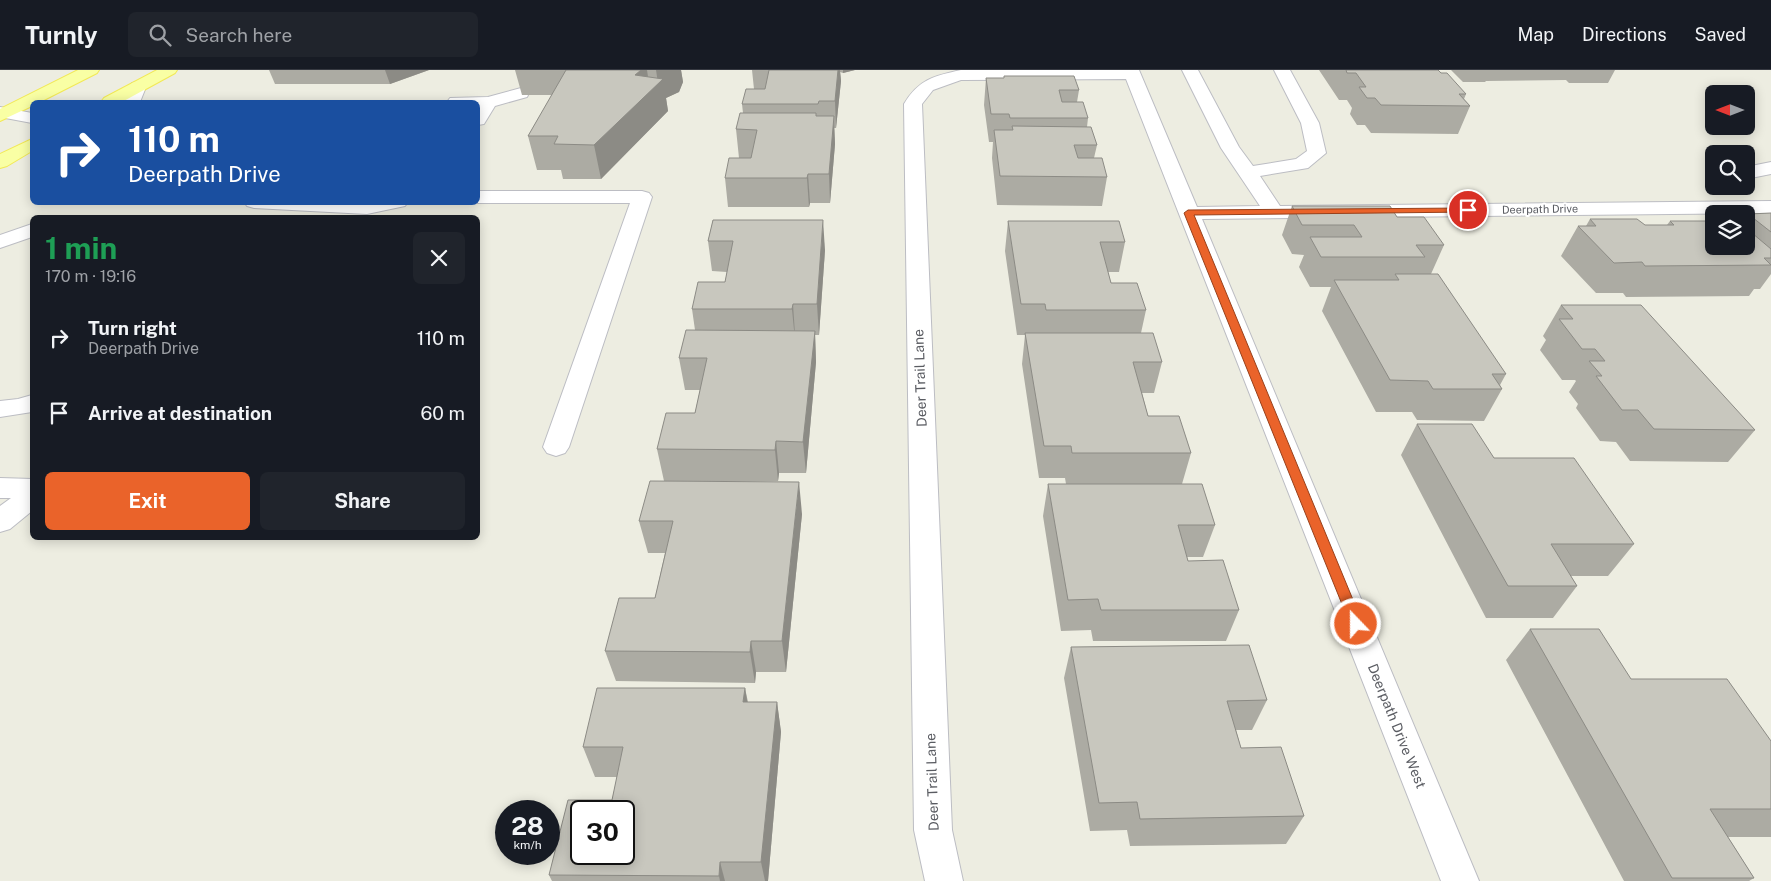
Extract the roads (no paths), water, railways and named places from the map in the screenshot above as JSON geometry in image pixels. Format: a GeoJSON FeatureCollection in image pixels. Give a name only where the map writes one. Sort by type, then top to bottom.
{"type":"FeatureCollection","features":[{"type":"Feature","properties":{"kind":"main road"},"geometry":{"type":"LineString","coordinates":[[30,100],[91,70]]}},
{"type":"Feature","properties":{"kind":"main road"},"geometry":{"type":"LineString","coordinates":[[117,100],[135,95],[169,70]]}},
{"type":"Feature","properties":{"kind":"main road"},"geometry":{"type":"LineString","coordinates":[[2,114],[30,100]]}},
{"type":"Feature","properties":{"kind":"main road"},"geometry":{"type":"LineString","coordinates":[[0,162],[30,145]]}},
{"type":"Feature","properties":{"kind":"street"},"geometry":{"type":"LineString","coordinates":[[1190,70],[1230,148],[1274,212]]}},
{"type":"Feature","properties":{"kind":"street"},"geometry":{"type":"LineString","coordinates":[[1248,172],[1301,164],[1317,153],[1310,123],[1282,70]]}},
{"type":"Feature","properties":{"kind":"street","name":"Deerpath Drive West"},"geometry":{"type":"LineString","coordinates":[[1132,72],[1460,881]]}},
{"type":"Feature","properties":{"kind":"street","name":"Deer Trail Lane"},"geometry":{"type":"LineString","coordinates":[[944,881],[933,830],[913,104],[918,92],[937,81],[961,75],[1132,72]]}},
{"type":"Feature","properties":{"kind":"street"},"geometry":{"type":"LineString","coordinates":[[480,102],[489,102],[521,93]]}},
{"type":"Feature","properties":{"kind":"street"},"geometry":{"type":"LineString","coordinates":[[480,117],[489,102]]}},
{"type":"Feature","properties":{"kind":"street"},"geometry":{"type":"LineString","coordinates":[[2,114],[30,118]]}},
{"type":"Feature","properties":{"kind":"street"},"geometry":{"type":"LineString","coordinates":[[1755,171],[1771,168]]}},
{"type":"Feature","properties":{"kind":"street"},"geometry":{"type":"LineString","coordinates":[[1750,195],[1765,207]]}},
{"type":"Feature","properties":{"kind":"street"},"geometry":{"type":"LineString","coordinates":[[480,197],[642,197],[556,447]]}},
{"type":"Feature","properties":{"kind":"street"},"geometry":{"type":"LineString","coordinates":[[285,205],[366,213],[389,205]]}},
{"type":"Feature","properties":{"kind":"street","name":"Deerpath Drive"},"geometry":{"type":"LineString","coordinates":[[1188,213],[1765,207]]}},
{"type":"Feature","properties":{"kind":"street"},"geometry":{"type":"LineString","coordinates":[[0,242],[30,231]]}},
{"type":"Feature","properties":{"kind":"street"},"geometry":{"type":"LineString","coordinates":[[0,394],[30,394]]}},
{"type":"Feature","properties":{"kind":"street"},"geometry":{"type":"LineString","coordinates":[[0,408],[30,405]]}},
{"type":"Feature","properties":{"kind":"street"},"geometry":{"type":"LineString","coordinates":[[0,488],[30,488]]}},
{"type":"Feature","properties":{"kind":"street"},"geometry":{"type":"LineString","coordinates":[[0,521],[30,498]]}}]}
